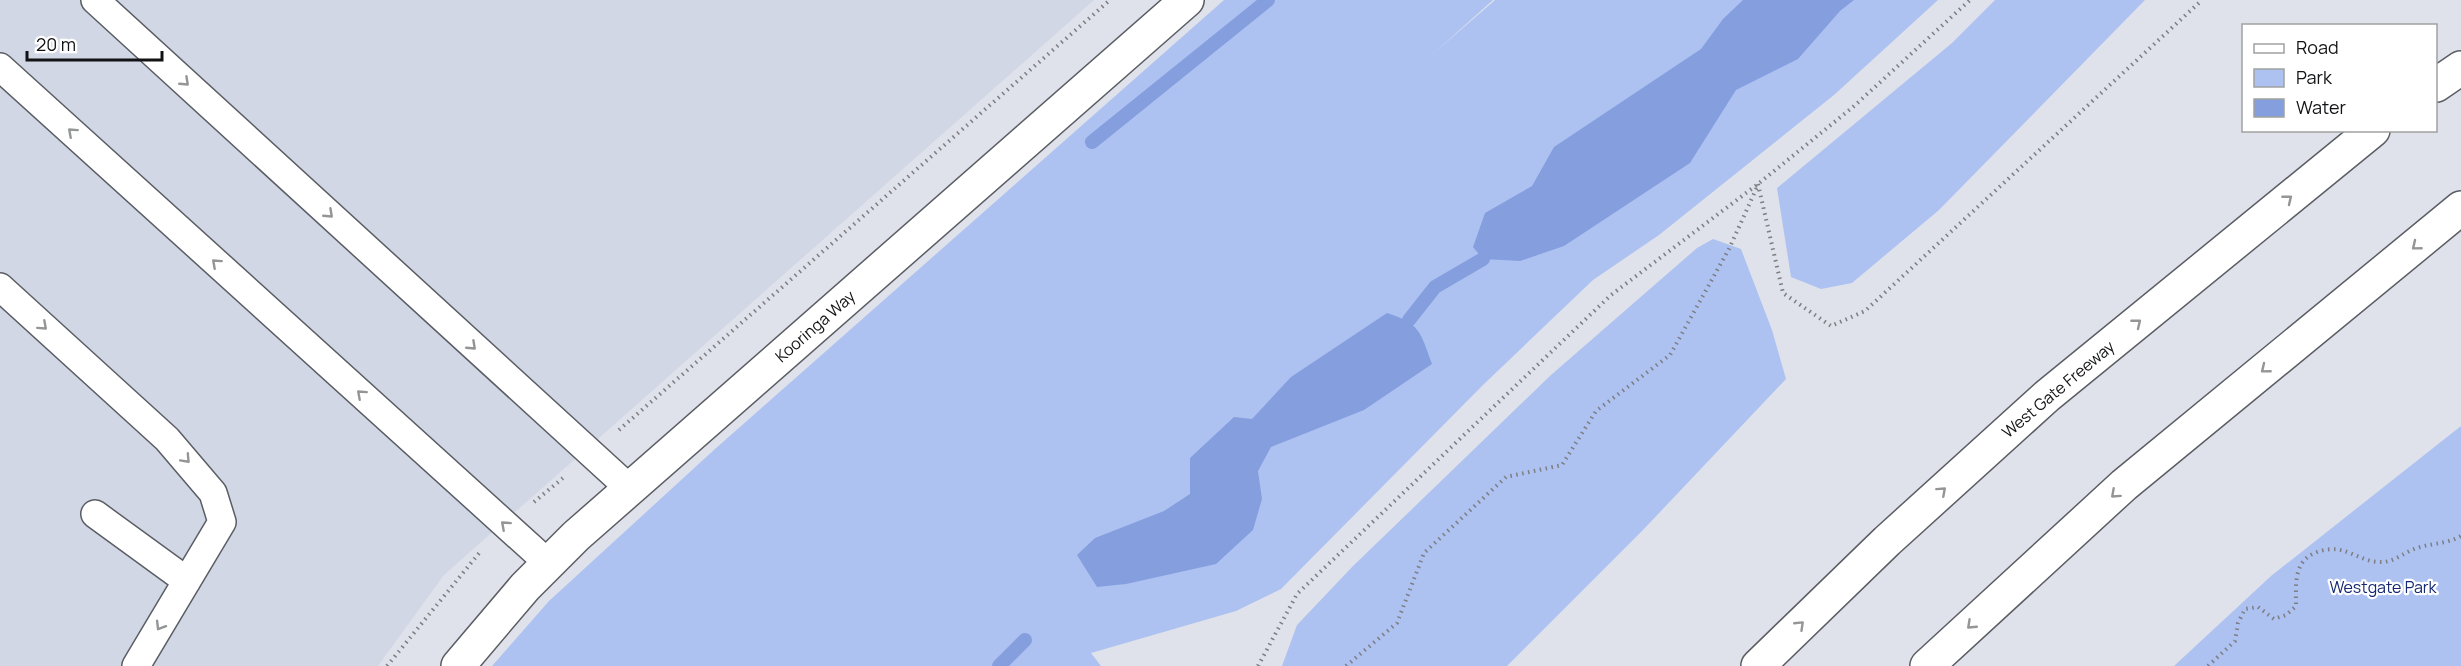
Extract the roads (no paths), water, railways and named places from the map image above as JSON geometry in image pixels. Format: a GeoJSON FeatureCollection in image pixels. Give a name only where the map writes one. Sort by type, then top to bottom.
{"type":"FeatureCollection","features":[{"type":"Feature","properties":{"kind":"main road","name":"Kooringa Way"},"geometry":{"type":"LineString","coordinates":[[458,666],[549,564],[630,489],[1187,0]]}},
{"type":"Feature","properties":{"kind":"main road"},"geometry":{"type":"LineString","coordinates":[[2437,84],[2461,68]]}},
{"type":"Feature","properties":{"kind":"main road","name":"West Gate Freeway"},"geometry":{"type":"LineString","coordinates":[[1758,666],[1887,541],[2047,396],[2371,132]]}},
{"type":"Feature","properties":{"kind":"main road"},"geometry":{"type":"LineString","coordinates":[[1927,666],[2124,485],[2461,208]]}},
{"type":"Feature","properties":{"kind":"lane"},"geometry":{"type":"LineString","coordinates":[[95,0],[630,489]]}},
{"type":"Feature","properties":{"kind":"lane"},"geometry":{"type":"LineString","coordinates":[[0,67],[549,564]]}},
{"type":"Feature","properties":{"kind":"lane"},"geometry":{"type":"LineString","coordinates":[[0,287],[167,439],[213,493],[222,522],[136,666]]}},
{"type":"Feature","properties":{"kind":"lane"},"geometry":{"type":"LineString","coordinates":[[95,514],[187,581]]}},
{"type":"Feature","properties":{"kind":"water"},"geometry":{"type":"Polygon","coordinates":[[[1743,0],[1854,0],[1840,11],[1798,59],[1736,90],[1690,163],[1564,246],[1520,261],[1483,259],[1473,247],[1485,213],[1532,186],[1554,147],[1701,49],[1723,19],[1743,0]]]}},
{"type":"Feature","properties":{"kind":"water"},"geometry":{"type":"Polygon","coordinates":[[[1387,313],[1407,321],[1418,331],[1432,364],[1364,410],[1271,447],[1258,471],[1262,499],[1253,530],[1216,564],[1126,584],[1097,587],[1077,555],[1095,538],[1164,511],[1190,494],[1190,458],[1234,417],[1252,419],[1291,377],[1387,313]]]}},
{"type":"Feature","properties":{"kind":"waterway"},"geometry":{"type":"LineString","coordinates":[[1092,142],[1268,0]]}},
{"type":"Feature","properties":{"kind":"waterway"},"geometry":{"type":"LineString","coordinates":[[1409,320],[1435,287],[1483,259]]}},
{"type":"Feature","properties":{"kind":"waterway"},"geometry":{"type":"LineString","coordinates":[[999,666],[1025,640]]}},
{"type":"Feature","properties":{"kind":"park label","name":"Westgate Park"},"geometry":{"type":"Point","coordinates":[2383,587]}}]}
